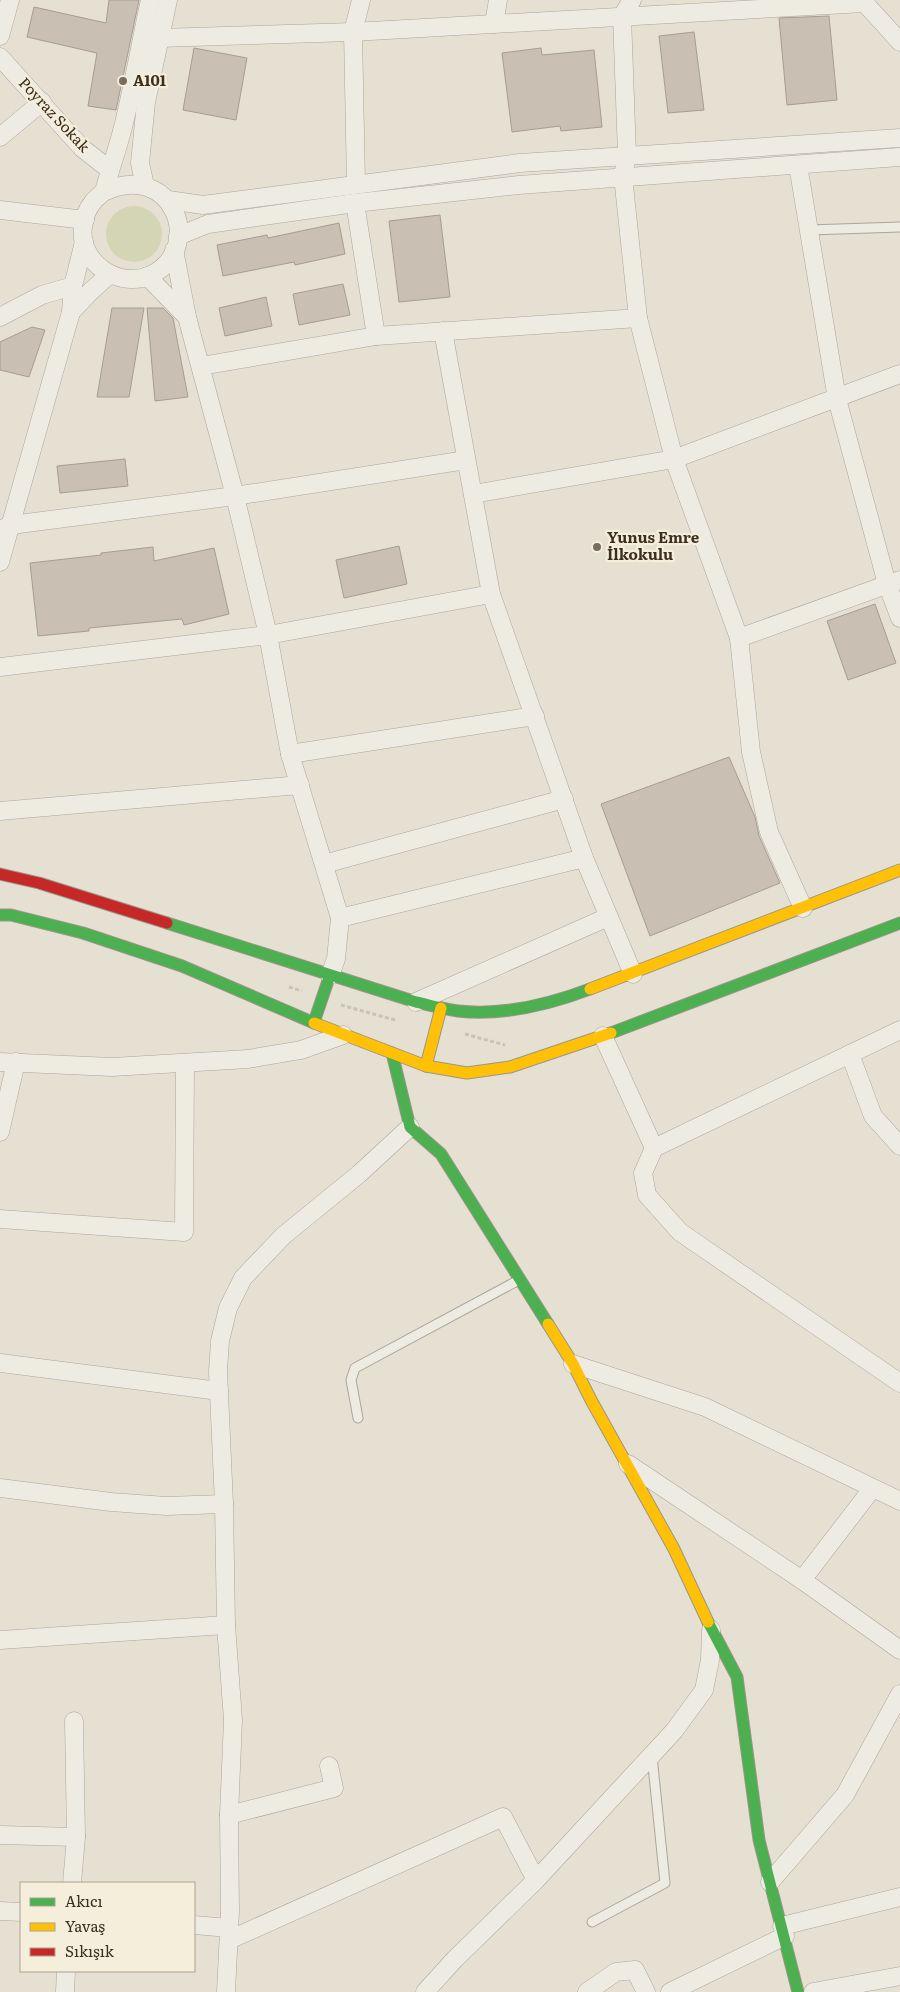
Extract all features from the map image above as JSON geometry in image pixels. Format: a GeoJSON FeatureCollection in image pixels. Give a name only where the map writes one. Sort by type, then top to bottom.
{"type":"FeatureCollection","features":[{"type":"Feature","properties":{"kind":"main road"},"geometry":{"type":"LineString","coordinates":[[0,874],[39,883],[416,1002],[459,1011],[486,1012],[511,1011],[540,1006],[567,998],[900,870]]}},
{"type":"Feature","properties":{"kind":"main road"},"geometry":{"type":"LineString","coordinates":[[0,915],[11,915],[83,933],[182,966],[343,1034],[426,1066],[468,1073],[510,1068],[603,1036],[900,923]]}},
{"type":"Feature","properties":{"kind":"main road"},"geometry":{"type":"LineString","coordinates":[[314,1022],[330,975]]}},
{"type":"Feature","properties":{"kind":"main road"},"geometry":{"type":"LineString","coordinates":[[426,1066],[441,1008]]}},
{"type":"Feature","properties":{"kind":"main road"},"geometry":{"type":"LineString","coordinates":[[392,1053],[410,1127],[441,1154],[573,1364],[674,1548],[737,1677],[759,1840],[798,1992]]}},
{"type":"Feature","properties":{"kind":"street"},"geometry":{"type":"LineString","coordinates":[[0,36],[10,0]]}},
{"type":"Feature","properties":{"kind":"street"},"geometry":{"type":"LineString","coordinates":[[104,192],[124,123],[150,0]]}},
{"type":"Feature","properties":{"kind":"street"},"geometry":{"type":"LineString","coordinates":[[145,186],[140,163],[146,102],[168,0]]}},
{"type":"Feature","properties":{"kind":"street"},"geometry":{"type":"LineString","coordinates":[[356,184],[353,32],[361,0]]}},
{"type":"Feature","properties":{"kind":"street"},"geometry":{"type":"LineString","coordinates":[[494,24],[498,0]]}},
{"type":"Feature","properties":{"kind":"street"},"geometry":{"type":"LineString","coordinates":[[632,0],[622,16],[626,155],[623,176],[638,318],[674,459],[739,638],[750,752],[769,832],[803,908]]}},
{"type":"Feature","properties":{"kind":"street"},"geometry":{"type":"LineString","coordinates":[[159,38],[353,32],[863,2],[900,42]]}},
{"type":"Feature","properties":{"kind":"street","name":"Poyraz Sokak"},"geometry":{"type":"LineString","coordinates":[[0,57],[82,148],[110,170]]}},
{"type":"Feature","properties":{"kind":"street"},"geometry":{"type":"LineString","coordinates":[[0,137],[42,102]]}},
{"type":"Feature","properties":{"kind":"street"},"geometry":{"type":"LineString","coordinates":[[168,200],[203,205],[520,163],[900,138]]}},
{"type":"Feature","properties":{"kind":"street"},"geometry":{"type":"LineString","coordinates":[[330,975],[336,959],[340,918],[290,754],[268,636],[235,496],[187,317],[176,243],[178,228],[175,214],[168,200],[158,192],[145,186],[131,183],[116,186],[104,192],[93,201],[86,214],[83,228],[84,242],[89,255],[98,266],[110,274],[124,279],[147,276],[163,266],[176,243],[208,224],[355,202],[520,185],[900,157]]}},
{"type":"Feature","properties":{"kind":"street"},"geometry":{"type":"LineString","coordinates":[[798,165],[837,400],[894,582],[900,618]]}},
{"type":"Feature","properties":{"kind":"street"},"geometry":{"type":"LineString","coordinates":[[355,202],[376,336]]}},
{"type":"Feature","properties":{"kind":"street"},"geometry":{"type":"LineString","coordinates":[[0,210],[85,220]]}},
{"type":"Feature","properties":{"kind":"street"},"geometry":{"type":"LineString","coordinates":[[0,562],[6,528],[71,312],[72,286],[84,242]]}},
{"type":"Feature","properties":{"kind":"street"},"geometry":{"type":"LineString","coordinates":[[71,312],[110,274]]}},
{"type":"Feature","properties":{"kind":"street"},"geometry":{"type":"LineString","coordinates":[[147,276],[187,317]]}},
{"type":"Feature","properties":{"kind":"street"},"geometry":{"type":"LineString","coordinates":[[0,317],[42,295],[72,286]]}},
{"type":"Feature","properties":{"kind":"street"},"geometry":{"type":"LineString","coordinates":[[201,366],[376,336],[638,318]]}},
{"type":"Feature","properties":{"kind":"street"},"geometry":{"type":"LineString","coordinates":[[443,331],[491,594],[584,858],[633,974]]}},
{"type":"Feature","properties":{"kind":"street"},"geometry":{"type":"LineString","coordinates":[[473,494],[674,459],[837,400],[900,374]]}},
{"type":"Feature","properties":{"kind":"street"},"geometry":{"type":"LineString","coordinates":[[6,528],[235,496],[466,460]]}},
{"type":"Feature","properties":{"kind":"street"},"geometry":{"type":"LineString","coordinates":[[739,638],[894,582]]}},
{"type":"Feature","properties":{"kind":"street"},"geometry":{"type":"LineString","coordinates":[[0,667],[268,636],[491,594]]}},
{"type":"Feature","properties":{"kind":"street"},"geometry":{"type":"LineString","coordinates":[[290,754],[535,716]]}},
{"type":"Feature","properties":{"kind":"street"},"geometry":{"type":"LineString","coordinates":[[0,811],[300,785]]}},
{"type":"Feature","properties":{"kind":"street"},"geometry":{"type":"LineString","coordinates":[[324,864],[564,799]]}},
{"type":"Feature","properties":{"kind":"street"},"geometry":{"type":"LineString","coordinates":[[340,918],[584,858]]}},
{"type":"Feature","properties":{"kind":"street"},"geometry":{"type":"LineString","coordinates":[[416,1002],[608,917]]}},
{"type":"Feature","properties":{"kind":"street"},"geometry":{"type":"LineString","coordinates":[[900,1030],[654,1148],[643,1174],[647,1196],[680,1232],[900,1383]]}},
{"type":"Feature","properties":{"kind":"street"},"geometry":{"type":"LineString","coordinates":[[0,1132],[8,1062],[112,1067],[248,1059],[302,1050],[343,1034]]}},
{"type":"Feature","properties":{"kind":"street"},"geometry":{"type":"LineString","coordinates":[[603,1036],[654,1148]]}},
{"type":"Feature","properties":{"kind":"street"},"geometry":{"type":"LineString","coordinates":[[850,1054],[873,1116],[900,1146]]}},
{"type":"Feature","properties":{"kind":"street"},"geometry":{"type":"LineString","coordinates":[[0,1219],[184,1232],[185,1063]]}},
{"type":"Feature","properties":{"kind":"street"},"geometry":{"type":"LineString","coordinates":[[226,1992],[229,1934],[233,1720],[226,1625],[224,1504],[218,1371],[220,1341],[228,1308],[243,1278],[283,1236],[359,1174],[410,1127]]}},
{"type":"Feature","properties":{"kind":"street"},"geometry":{"type":"LineString","coordinates":[[0,1363],[219,1391]]}},
{"type":"Feature","properties":{"kind":"street"},"geometry":{"type":"LineString","coordinates":[[573,1364],[705,1407],[900,1501]]}},
{"type":"Feature","properties":{"kind":"street"},"geometry":{"type":"LineString","coordinates":[[627,1463],[802,1580],[900,1650]]}},
{"type":"Feature","properties":{"kind":"street"},"geometry":{"type":"LineString","coordinates":[[0,1488],[111,1502],[166,1506],[224,1504]]}},
{"type":"Feature","properties":{"kind":"street"},"geometry":{"type":"LineString","coordinates":[[802,1580],[872,1489]]}},
{"type":"Feature","properties":{"kind":"street"},"geometry":{"type":"LineString","coordinates":[[0,1640],[226,1625]]}},
{"type":"Feature","properties":{"kind":"street"},"geometry":{"type":"LineString","coordinates":[[425,1992],[455,1959],[536,1880],[674,1731],[704,1690],[710,1660],[711,1627]]}},
{"type":"Feature","properties":{"kind":"street"},"geometry":{"type":"LineString","coordinates":[[770,1882],[845,1795],[900,1694]]}},
{"type":"Feature","properties":{"kind":"street"},"geometry":{"type":"LineString","coordinates":[[72,1882],[76,1837],[74,1722]]}},
{"type":"Feature","properties":{"kind":"street"},"geometry":{"type":"LineString","coordinates":[[230,1815],[334,1788],[329,1766]]}},
{"type":"Feature","properties":{"kind":"street"},"geometry":{"type":"LineString","coordinates":[[195,1925],[229,1934],[503,1816],[536,1880]]}},
{"type":"Feature","properties":{"kind":"street"},"geometry":{"type":"LineString","coordinates":[[0,1835],[76,1837]]}},
{"type":"Feature","properties":{"kind":"street"},"geometry":{"type":"LineString","coordinates":[[670,1992],[783,1931],[900,1897]]}},
{"type":"Feature","properties":{"kind":"street"},"geometry":{"type":"LineString","coordinates":[[0,1911],[20,1912]]}},
{"type":"Feature","properties":{"kind":"street"},"geometry":{"type":"LineString","coordinates":[[586,1992],[616,1972],[635,1970],[646,1992]]}},
{"type":"Feature","properties":{"kind":"street"},"geometry":{"type":"LineString","coordinates":[[65,1992],[66,1972]]}},
{"type":"Feature","properties":{"kind":"street"},"geometry":{"type":"LineString","coordinates":[[813,1992],[900,1976]]}},
{"type":"Feature","properties":{"kind":"lane"},"geometry":{"type":"LineString","coordinates":[[808,230],[900,227]]}},
{"type":"Feature","properties":{"kind":"lane"},"geometry":{"type":"LineString","coordinates":[[358,1418],[351,1380],[356,1368],[520,1279]]}},
{"type":"Feature","properties":{"kind":"lane"},"geometry":{"type":"LineString","coordinates":[[592,1922],[665,1883],[652,1756]]}},
{"type":"Feature","properties":{"kind":"green space"},"geometry":{"type":"Polygon","coordinates":[[[134,206],[145,208],[154,214],[160,223],[162,234],[160,245],[154,254],[145,260],[134,262],[123,260],[114,254],[108,245],[106,234],[108,223],[114,214],[123,208],[134,206]]]}},
{"type":"Feature","properties":{"kind":"building"},"geometry":{"type":"Polygon","coordinates":[[[109,0],[139,0],[116,110],[88,106],[97,53],[27,37],[34,7],[106,23],[109,0]]]}},
{"type":"Feature","properties":{"kind":"building"},"geometry":{"type":"Polygon","coordinates":[[[829,16],[837,100],[787,105],[779,18],[829,16]]]}},
{"type":"Feature","properties":{"kind":"building"},"geometry":{"type":"Polygon","coordinates":[[[694,32],[704,110],[668,113],[659,36],[694,32]]]}},
{"type":"Feature","properties":{"kind":"building"},"geometry":{"type":"Polygon","coordinates":[[[194,48],[247,58],[236,120],[183,110],[194,48]]]}},
{"type":"Feature","properties":{"kind":"building"},"geometry":{"type":"Polygon","coordinates":[[[541,48],[542,55],[594,50],[602,127],[561,131],[560,126],[512,132],[502,53],[541,48]]]}},
{"type":"Feature","properties":{"kind":"building"},"geometry":{"type":"Polygon","coordinates":[[[440,215],[450,297],[399,302],[389,221],[440,215]]]}},
{"type":"Feature","properties":{"kind":"building"},"geometry":{"type":"Polygon","coordinates":[[[339,223],[345,254],[295,265],[294,262],[223,276],[217,245],[267,235],[268,238],[339,223]]]}},
{"type":"Feature","properties":{"kind":"building"},"geometry":{"type":"Polygon","coordinates":[[[343,284],[350,315],[299,325],[293,294],[343,284]]]}},
{"type":"Feature","properties":{"kind":"building"},"geometry":{"type":"Polygon","coordinates":[[[266,297],[272,326],[225,336],[219,308],[266,297]]]}},
{"type":"Feature","properties":{"kind":"building"},"geometry":{"type":"Polygon","coordinates":[[[112,308],[144,308],[129,397],[97,397],[112,308]]]}},
{"type":"Feature","properties":{"kind":"building"},"geometry":{"type":"Polygon","coordinates":[[[147,308],[163,308],[173,318],[188,397],[155,401],[147,308]]]}},
{"type":"Feature","properties":{"kind":"building"},"geometry":{"type":"Polygon","coordinates":[[[32,327],[45,330],[29,377],[0,370],[0,342],[32,327]]]}},
{"type":"Feature","properties":{"kind":"building"},"geometry":{"type":"Polygon","coordinates":[[[125,459],[128,486],[60,493],[57,466],[125,459]]]}},
{"type":"Feature","properties":{"kind":"building"},"geometry":{"type":"Polygon","coordinates":[[[399,546],[407,584],[344,598],[336,560],[399,546]]]}},
{"type":"Feature","properties":{"kind":"building"},"geometry":{"type":"Polygon","coordinates":[[[153,547],[154,561],[214,548],[229,614],[184,625],[182,619],[89,628],[89,631],[38,636],[30,563],[153,547]]]}},
{"type":"Feature","properties":{"kind":"building"},"geometry":{"type":"Polygon","coordinates":[[[875,604],[896,663],[848,680],[827,621],[875,604]]]}},
{"type":"Feature","properties":{"kind":"building"},"geometry":{"type":"Polygon","coordinates":[[[729,757],[755,817],[759,836],[780,883],[650,936],[601,804],[729,757]]]}},
{"type":"Feature","properties":{"kind":"traffic: fast"},"geometry":{"type":"LineString","coordinates":[[0,915],[11,915],[83,933],[182,966],[314,1023]]}},
{"type":"Feature","properties":{"kind":"traffic: fast"},"geometry":{"type":"LineString","coordinates":[[167,923],[416,1002],[452,1010],[492,1012],[525,1008],[558,1000],[590,989]]}},
{"type":"Feature","properties":{"kind":"traffic: fast"},"geometry":{"type":"LineString","coordinates":[[611,1033],[900,923]]}},
{"type":"Feature","properties":{"kind":"traffic: fast"},"geometry":{"type":"LineString","coordinates":[[314,1022],[330,975]]}},
{"type":"Feature","properties":{"kind":"traffic: fast"},"geometry":{"type":"LineString","coordinates":[[392,1053],[410,1127],[441,1154],[548,1324]]}},
{"type":"Feature","properties":{"kind":"traffic: fast"},"geometry":{"type":"LineString","coordinates":[[708,1622],[737,1677],[759,1840],[798,1992]]}},
{"type":"Feature","properties":{"kind":"traffic: slow"},"geometry":{"type":"LineString","coordinates":[[590,989],[900,870]]}},
{"type":"Feature","properties":{"kind":"traffic: slow"},"geometry":{"type":"LineString","coordinates":[[426,1066],[441,1008]]}},
{"type":"Feature","properties":{"kind":"traffic: slow"},"geometry":{"type":"LineString","coordinates":[[314,1023],[426,1066],[467,1073],[510,1067],[611,1033]]}},
{"type":"Feature","properties":{"kind":"traffic: slow"},"geometry":{"type":"LineString","coordinates":[[548,1324],[573,1364],[674,1549],[708,1622]]}},
{"type":"Feature","properties":{"kind":"traffic: jam"},"geometry":{"type":"LineString","coordinates":[[0,874],[39,883],[167,923]]}},
{"type":"Feature","properties":{"kind":"place","name":"A101"},"geometry":{"type":"Point","coordinates":[123,81]}},
{"type":"Feature","properties":{"kind":"place","name":"Yunus Emre İlkokulu"},"geometry":{"type":"Point","coordinates":[597,547]}}]}
